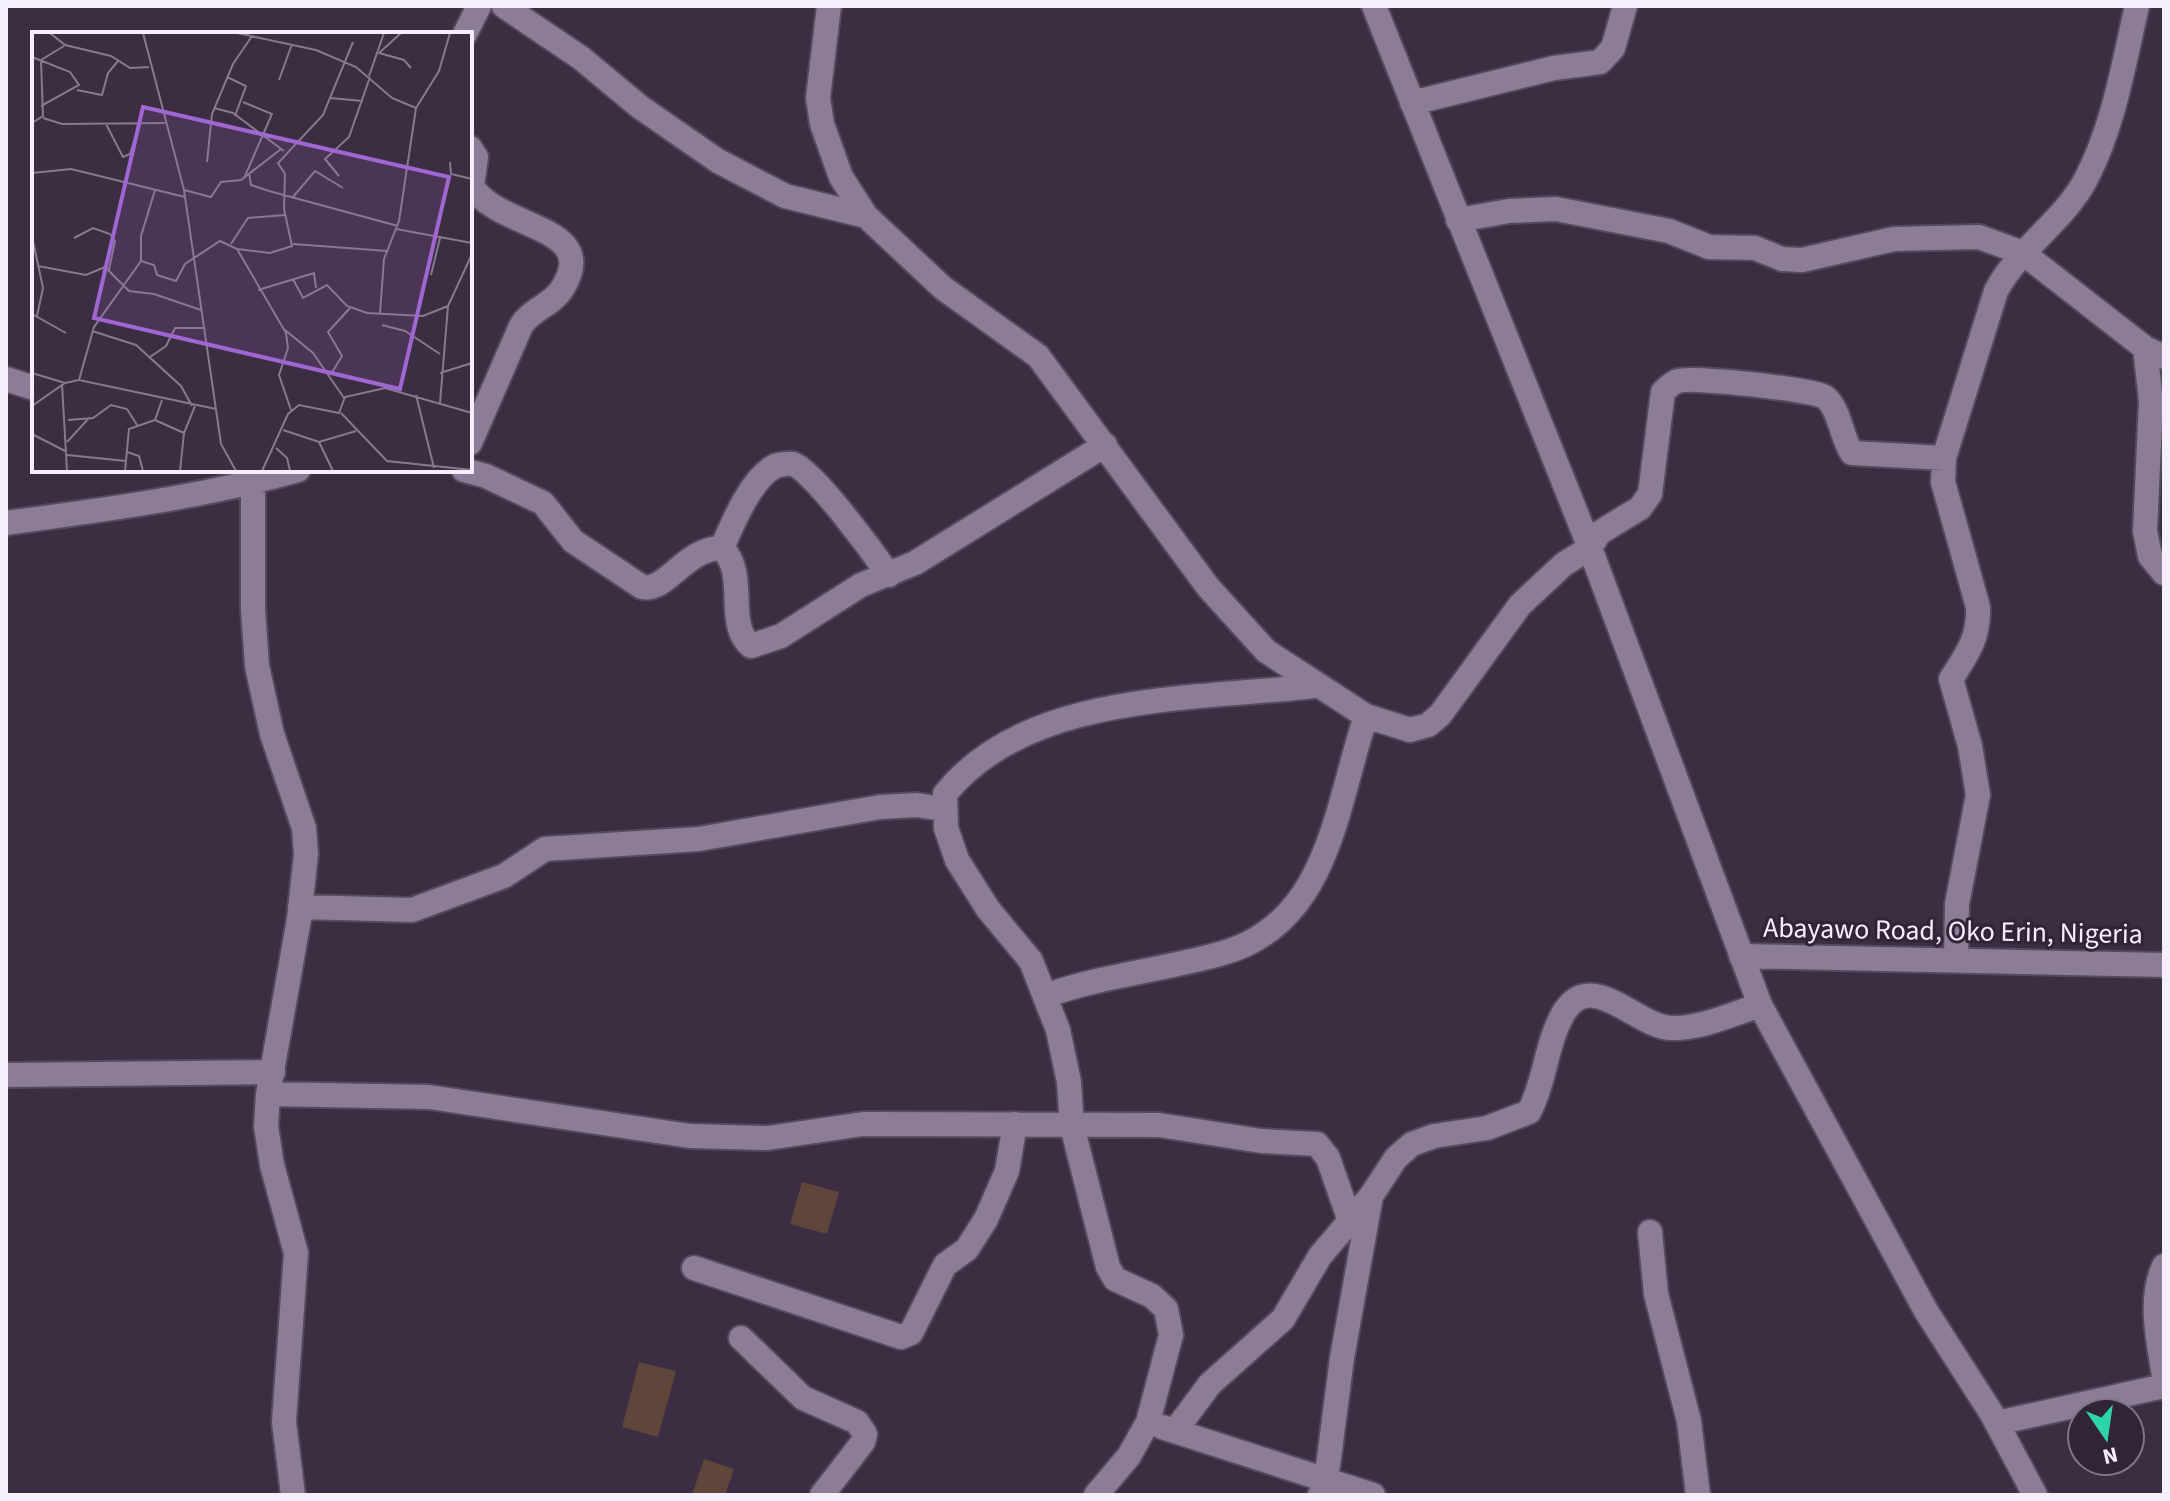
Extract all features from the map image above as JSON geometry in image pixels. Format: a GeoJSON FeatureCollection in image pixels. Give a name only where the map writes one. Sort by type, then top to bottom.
{"type":"FeatureCollection","features":[{"type":"Feature","properties":{"kind":"street"},"geometry":{"type":"LineString","coordinates":[[466,32],[479,6]]}},
{"type":"Feature","properties":{"kind":"street"},"geometry":{"type":"LineString","coordinates":[[504,6],[581,58],[640,107],[718,161],[785,196],[824,209],[866,216]]}},
{"type":"Feature","properties":{"kind":"street"},"geometry":{"type":"LineString","coordinates":[[829,6],[818,98],[822,124],[841,177],[866,216],[943,288],[1010,333],[1038,356],[1152,514],[1241,626],[1266,651],[1314,686],[1366,716],[1410,730],[1428,725],[1440,715],[1520,605],[1564,564],[1590,548],[1599,533],[1640,508],[1650,494],[1663,392],[1677,381],[1699,378],[1770,389],[1813,390],[1828,398],[1852,453],[1944,458]]}},
{"type":"Feature","properties":{"kind":"street"},"geometry":{"type":"LineString","coordinates":[[1374,6],[1590,548],[1760,1005],[1918,1297],[1997,1423],[2035,1495]]}},
{"type":"Feature","properties":{"kind":"street"},"geometry":{"type":"LineString","coordinates":[[1412,103],[1554,68],[1600,62],[1613,48],[1625,6]]}},
{"type":"Feature","properties":{"kind":"street"},"geometry":{"type":"LineString","coordinates":[[1956,960],[1957,904],[1978,795],[1970,746],[1951,679],[1965,662],[1979,625],[1975,595],[1943,482],[1944,458],[1996,291],[2006,272],[2064,211],[2087,177],[2122,71],[2137,6]]}},
{"type":"Feature","properties":{"kind":"street"},"geometry":{"type":"LineString","coordinates":[[472,151],[476,157],[472,186],[483,201],[548,233],[569,248],[573,268],[554,300],[533,312],[521,326],[472,438]]}},
{"type":"Feature","properties":{"kind":"street"},"geometry":{"type":"LineString","coordinates":[[1458,220],[1509,211],[1556,209],[1669,231],[1709,247],[1755,248],[1782,259],[1818,258],[1894,239],[1950,235],[1979,237],[2023,253],[2154,352],[2145,531],[2150,556],[2164,573]]}},
{"type":"Feature","properties":{"kind":"street"},"geometry":{"type":"LineString","coordinates":[[6,379],[32,387]]}},
{"type":"Feature","properties":{"kind":"street"},"geometry":{"type":"LineString","coordinates":[[722,548],[737,577],[739,625],[745,641],[751,646],[781,636],[834,600],[946,545],[1105,445]]}},
{"type":"Feature","properties":{"kind":"street"},"geometry":{"type":"LineString","coordinates":[[722,548],[742,504],[766,475],[776,465],[793,464],[805,472],[860,532],[889,575]]}},
{"type":"Feature","properties":{"kind":"street"},"geometry":{"type":"LineString","coordinates":[[6,523],[105,510],[253,483],[291,472]]}},
{"type":"Feature","properties":{"kind":"street"},"geometry":{"type":"LineString","coordinates":[[471,472],[543,503],[573,541],[642,587],[651,589],[660,585],[679,565],[710,548],[722,548]]}},
{"type":"Feature","properties":{"kind":"street"},"geometry":{"type":"LineString","coordinates":[[253,483],[253,609],[257,666],[272,734],[304,828],[306,854],[266,1126],[272,1165],[296,1253],[284,1422],[293,1495]]}},
{"type":"Feature","properties":{"kind":"street"},"geometry":{"type":"LineString","coordinates":[[1096,1495],[1129,1456],[1148,1422],[1171,1335],[1170,1321],[1166,1309],[1152,1296],[1127,1287],[1108,1267],[1072,1126],[1069,1082],[1058,1030],[1031,961],[988,909],[957,860],[943,809],[945,794],[983,757],[1036,729],[1088,714],[1157,700],[1314,686]]}},
{"type":"Feature","properties":{"kind":"street"},"geometry":{"type":"LineString","coordinates":[[1045,996],[1099,979],[1222,954],[1256,942],[1286,918],[1311,882],[1327,847],[1366,716]]}},
{"type":"Feature","properties":{"kind":"street"},"geometry":{"type":"LineString","coordinates":[[300,907],[412,910],[504,876],[545,849],[688,840],[880,807],[917,805],[943,809]]}},
{"type":"Feature","properties":{"kind":"street","name":"Abayawo Road, Oko Erin, Nigeria"},"geometry":{"type":"LineString","coordinates":[[1741,956],[2164,965]]}},
{"type":"Feature","properties":{"kind":"street"},"geometry":{"type":"LineString","coordinates":[[1175,1431],[1210,1384],[1283,1319],[1320,1256],[1371,1196],[1396,1158],[1412,1144],[1434,1136],[1487,1128],[1529,1112],[1562,1016],[1572,1001],[1592,995],[1608,997],[1643,1020],[1669,1028],[1711,1022],[1760,1005]]}},
{"type":"Feature","properties":{"kind":"street"},"geometry":{"type":"LineString","coordinates":[[6,1075],[270,1083],[429,1097],[690,1136],[768,1138],[863,1124],[1159,1125],[1261,1141],[1317,1144],[1328,1158],[1350,1221]]}},
{"type":"Feature","properties":{"kind":"street"},"geometry":{"type":"LineString","coordinates":[[694,1268],[901,1337],[911,1333],[945,1265],[967,1249],[986,1219],[1007,1171],[1015,1124]]}},
{"type":"Feature","properties":{"kind":"street"},"geometry":{"type":"LineString","coordinates":[[1323,1488],[1371,1196]]}},
{"type":"Feature","properties":{"kind":"street"},"geometry":{"type":"LineString","coordinates":[[1650,1232],[1656,1294],[1689,1421],[1698,1495]]}},
{"type":"Feature","properties":{"kind":"street"},"geometry":{"type":"LineString","coordinates":[[2164,1266],[2157,1286],[2155,1308],[2164,1377]]}},
{"type":"Feature","properties":{"kind":"street"},"geometry":{"type":"LineString","coordinates":[[741,1338],[803,1398],[862,1427],[863,1442],[822,1495]]}},
{"type":"Feature","properties":{"kind":"street"},"geometry":{"type":"LineString","coordinates":[[1997,1423],[2164,1386]]}},
{"type":"Feature","properties":{"kind":"street"},"geometry":{"type":"LineString","coordinates":[[1148,1422],[1323,1488],[1373,1495]]}},
{"type":"Feature","properties":{"kind":"building"},"geometry":{"type":"Polygon","coordinates":[[[802,1182],[839,1192],[827,1234],[790,1224],[802,1182]]]}},
{"type":"Feature","properties":{"kind":"building"},"geometry":{"type":"Polygon","coordinates":[[[639,1362],[676,1371],[658,1437],[622,1427],[639,1362]]]}},
{"type":"Feature","properties":{"kind":"building"},"geometry":{"type":"Polygon","coordinates":[[[704,1459],[734,1469],[725,1495],[692,1495],[704,1459]]]}}]}
